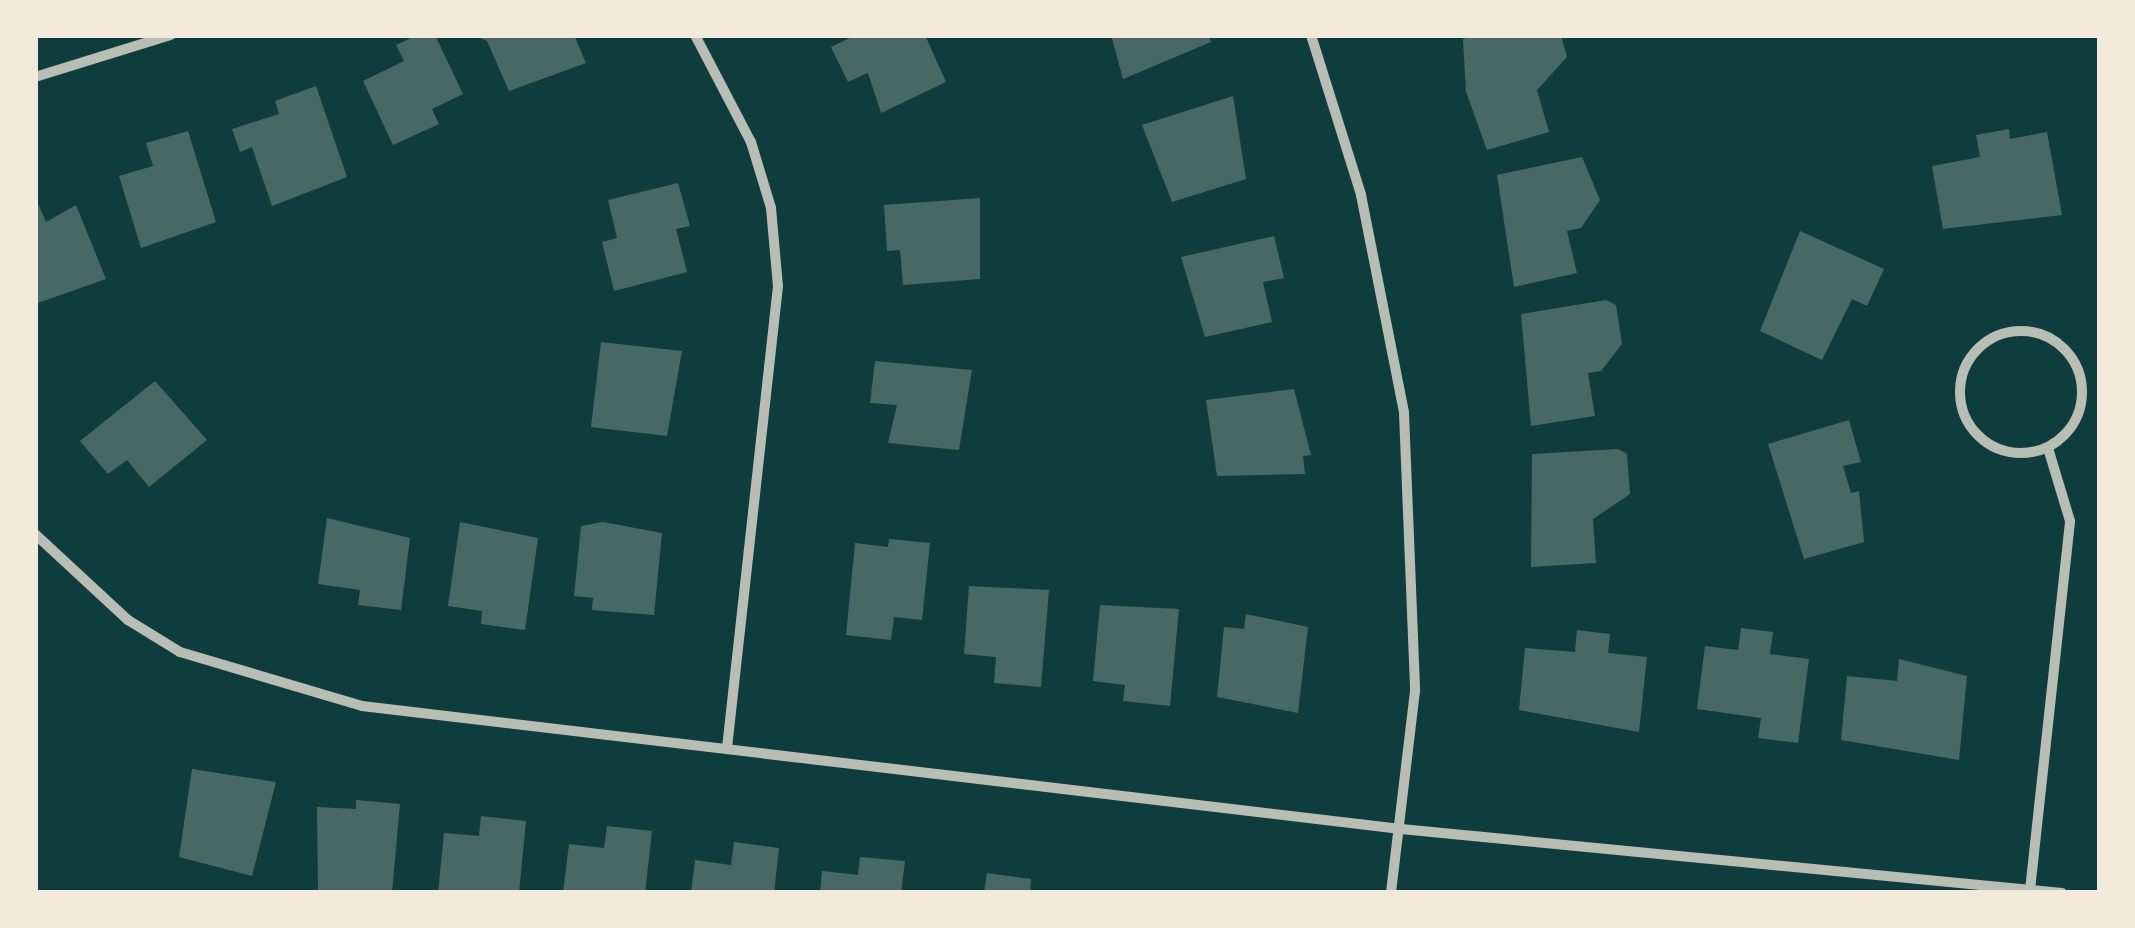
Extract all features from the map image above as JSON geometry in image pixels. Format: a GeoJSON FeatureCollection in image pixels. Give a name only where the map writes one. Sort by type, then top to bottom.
{"type":"FeatureCollection","features":[{"type":"Feature","properties":{"kind":"street"},"geometry":{"type":"LineString","coordinates":[[35,77],[171,35]]}},
{"type":"Feature","properties":{"kind":"street"},"geometry":{"type":"LineString","coordinates":[[694,35],[751,142],[771,208],[778,286],[727,749]]}},
{"type":"Feature","properties":{"kind":"street"},"geometry":{"type":"LineString","coordinates":[[1311,35],[1361,195],[1404,413],[1415,691],[1401,830],[1390,893]]}},
{"type":"Feature","properties":{"kind":"street"},"geometry":{"type":"LineString","coordinates":[[2036,332],[2074,361],[2081,410],[2048,448],[2015,454],[1971,429],[1960,380],[1988,340],[2036,332]]}},
{"type":"Feature","properties":{"kind":"street"},"geometry":{"type":"LineString","coordinates":[[2030,890],[2070,521],[2048,448]]}},
{"type":"Feature","properties":{"kind":"street"},"geometry":{"type":"LineString","coordinates":[[35,534],[167,644],[291,692],[1401,830],[2062,893]]}},
{"type":"Feature","properties":{"kind":"building"},"geometry":{"type":"Polygon","coordinates":[[[417,35],[435,35],[463,94],[432,109],[439,124],[393,145],[363,81],[404,61],[396,45],[417,35]]]}},
{"type":"Feature","properties":{"kind":"building"},"geometry":{"type":"Polygon","coordinates":[[[474,35],[574,35],[586,63],[509,91],[487,41],[474,35]]]}},
{"type":"Feature","properties":{"kind":"building"},"geometry":{"type":"Polygon","coordinates":[[[856,35],[925,35],[946,82],[881,113],[868,73],[848,82],[831,47],[856,35]]]}},
{"type":"Feature","properties":{"kind":"building"},"geometry":{"type":"Polygon","coordinates":[[[1111,35],[1208,35],[1211,42],[1123,79],[1111,35]]]}},
{"type":"Feature","properties":{"kind":"building"},"geometry":{"type":"Polygon","coordinates":[[[1477,35],[1561,35],[1567,57],[1537,90],[1549,132],[1487,150],[1466,92],[1463,39],[1477,35]]]}},
{"type":"Feature","properties":{"kind":"building"},"geometry":{"type":"Polygon","coordinates":[[[316,86],[347,177],[272,206],[252,147],[240,152],[232,129],[279,114],[275,101],[316,86]]]}},
{"type":"Feature","properties":{"kind":"building"},"geometry":{"type":"Polygon","coordinates":[[[1233,96],[1246,179],[1172,202],[1142,125],[1233,96]]]}},
{"type":"Feature","properties":{"kind":"building"},"geometry":{"type":"Polygon","coordinates":[[[2009,129],[2010,139],[2047,132],[2062,215],[1943,229],[1932,166],[1980,157],[1976,135],[2009,129]]]}},
{"type":"Feature","properties":{"kind":"building"},"geometry":{"type":"Polygon","coordinates":[[[188,131],[216,222],[141,248],[119,176],[153,166],[146,143],[188,131]]]}},
{"type":"Feature","properties":{"kind":"building"},"geometry":{"type":"Polygon","coordinates":[[[1582,157],[1600,200],[1581,228],[1567,231],[1577,273],[1514,287],[1497,175],[1582,157]]]}},
{"type":"Feature","properties":{"kind":"building"},"geometry":{"type":"Polygon","coordinates":[[[678,183],[690,226],[676,229],[687,272],[614,291],[602,242],[617,238],[608,200],[678,183]]]}},
{"type":"Feature","properties":{"kind":"building"},"geometry":{"type":"Polygon","coordinates":[[[35,197],[46,222],[76,205],[106,279],[35,304],[35,197]]]}},
{"type":"Feature","properties":{"kind":"building"},"geometry":{"type":"Polygon","coordinates":[[[980,198],[980,279],[903,285],[900,250],[887,251],[884,205],[980,198]]]}},
{"type":"Feature","properties":{"kind":"building"},"geometry":{"type":"Polygon","coordinates":[[[1800,231],[1884,269],[1867,306],[1852,299],[1822,360],[1760,331],[1800,231]]]}},
{"type":"Feature","properties":{"kind":"building"},"geometry":{"type":"Polygon","coordinates":[[[1274,236],[1284,278],[1263,282],[1272,322],[1205,337],[1181,257],[1274,236]]]}},
{"type":"Feature","properties":{"kind":"building"},"geometry":{"type":"Polygon","coordinates":[[[1606,300],[1616,305],[1622,344],[1601,371],[1588,373],[1595,416],[1531,426],[1521,314],[1606,300]]]}},
{"type":"Feature","properties":{"kind":"building"},"geometry":{"type":"Polygon","coordinates":[[[601,342],[682,351],[667,436],[591,427],[601,342]]]}},
{"type":"Feature","properties":{"kind":"building"},"geometry":{"type":"Polygon","coordinates":[[[875,361],[972,370],[959,450],[888,443],[897,405],[870,403],[875,361]]]}},
{"type":"Feature","properties":{"kind":"building"},"geometry":{"type":"Polygon","coordinates":[[[155,381],[207,440],[149,487],[127,460],[108,474],[80,441],[155,381]]]}},
{"type":"Feature","properties":{"kind":"building"},"geometry":{"type":"Polygon","coordinates":[[[1294,389],[1311,455],[1303,456],[1305,474],[1217,476],[1206,400],[1294,389]]]}},
{"type":"Feature","properties":{"kind":"building"},"geometry":{"type":"Polygon","coordinates":[[[1849,420],[1861,462],[1843,466],[1851,493],[1859,491],[1864,542],[1804,559],[1768,444],[1849,420]]]}},
{"type":"Feature","properties":{"kind":"building"},"geometry":{"type":"Polygon","coordinates":[[[1618,449],[1627,454],[1630,494],[1593,519],[1596,563],[1531,567],[1532,454],[1618,449]]]}},
{"type":"Feature","properties":{"kind":"building"},"geometry":{"type":"Polygon","coordinates":[[[327,518],[410,538],[401,610],[358,605],[360,590],[318,584],[327,518]]]}},
{"type":"Feature","properties":{"kind":"building"},"geometry":{"type":"Polygon","coordinates":[[[460,522],[538,538],[525,630],[481,624],[482,611],[448,606],[460,522]]]}},
{"type":"Feature","properties":{"kind":"building"},"geometry":{"type":"Polygon","coordinates":[[[603,522],[662,533],[654,615],[592,610],[593,598],[574,596],[581,526],[603,522]]]}},
{"type":"Feature","properties":{"kind":"building"},"geometry":{"type":"Polygon","coordinates":[[[889,539],[930,543],[922,620],[894,617],[891,640],[846,635],[855,543],[888,547],[889,539]]]}},
{"type":"Feature","properties":{"kind":"building"},"geometry":{"type":"Polygon","coordinates":[[[969,586],[1049,590],[1041,687],[994,683],[996,657],[964,654],[969,586]]]}},
{"type":"Feature","properties":{"kind":"building"},"geometry":{"type":"Polygon","coordinates":[[[1100,605],[1179,609],[1170,706],[1123,701],[1125,685],[1093,681],[1100,605]]]}},
{"type":"Feature","properties":{"kind":"building"},"geometry":{"type":"Polygon","coordinates":[[[1246,614],[1308,627],[1298,713],[1217,697],[1224,627],[1244,629],[1246,614]]]}},
{"type":"Feature","properties":{"kind":"building"},"geometry":{"type":"Polygon","coordinates":[[[1741,628],[1773,632],[1770,654],[1809,659],[1798,743],[1758,738],[1761,718],[1697,709],[1705,646],[1738,650],[1741,628]]]}},
{"type":"Feature","properties":{"kind":"building"},"geometry":{"type":"Polygon","coordinates":[[[1577,630],[1610,634],[1608,653],[1647,657],[1639,732],[1519,710],[1525,648],[1575,652],[1577,630]]]}},
{"type":"Feature","properties":{"kind":"building"},"geometry":{"type":"Polygon","coordinates":[[[1899,659],[1967,676],[1959,760],[1841,740],[1847,676],[1897,681],[1899,659]]]}},
{"type":"Feature","properties":{"kind":"building"},"geometry":{"type":"Polygon","coordinates":[[[192,769],[276,782],[252,876],[179,857],[192,769]]]}},
{"type":"Feature","properties":{"kind":"building"},"geometry":{"type":"Polygon","coordinates":[[[356,800],[400,804],[392,893],[318,893],[317,807],[356,809],[356,800]]]}},
{"type":"Feature","properties":{"kind":"building"},"geometry":{"type":"Polygon","coordinates":[[[481,816],[526,821],[519,893],[438,893],[444,833],[479,836],[481,816]]]}},
{"type":"Feature","properties":{"kind":"building"},"geometry":{"type":"Polygon","coordinates":[[[607,826],[652,831],[645,893],[563,893],[569,844],[604,848],[607,826]]]}},
{"type":"Feature","properties":{"kind":"building"},"geometry":{"type":"Polygon","coordinates":[[[734,842],[779,848],[774,893],[691,893],[695,860],[731,865],[734,842]]]}},
{"type":"Feature","properties":{"kind":"building"},"geometry":{"type":"Polygon","coordinates":[[[860,857],[905,861],[901,893],[820,893],[822,871],[858,875],[860,857]]]}},
{"type":"Feature","properties":{"kind":"building"},"geometry":{"type":"Polygon","coordinates":[[[987,873],[1031,879],[1030,893],[984,893],[987,873]]]}}]}
